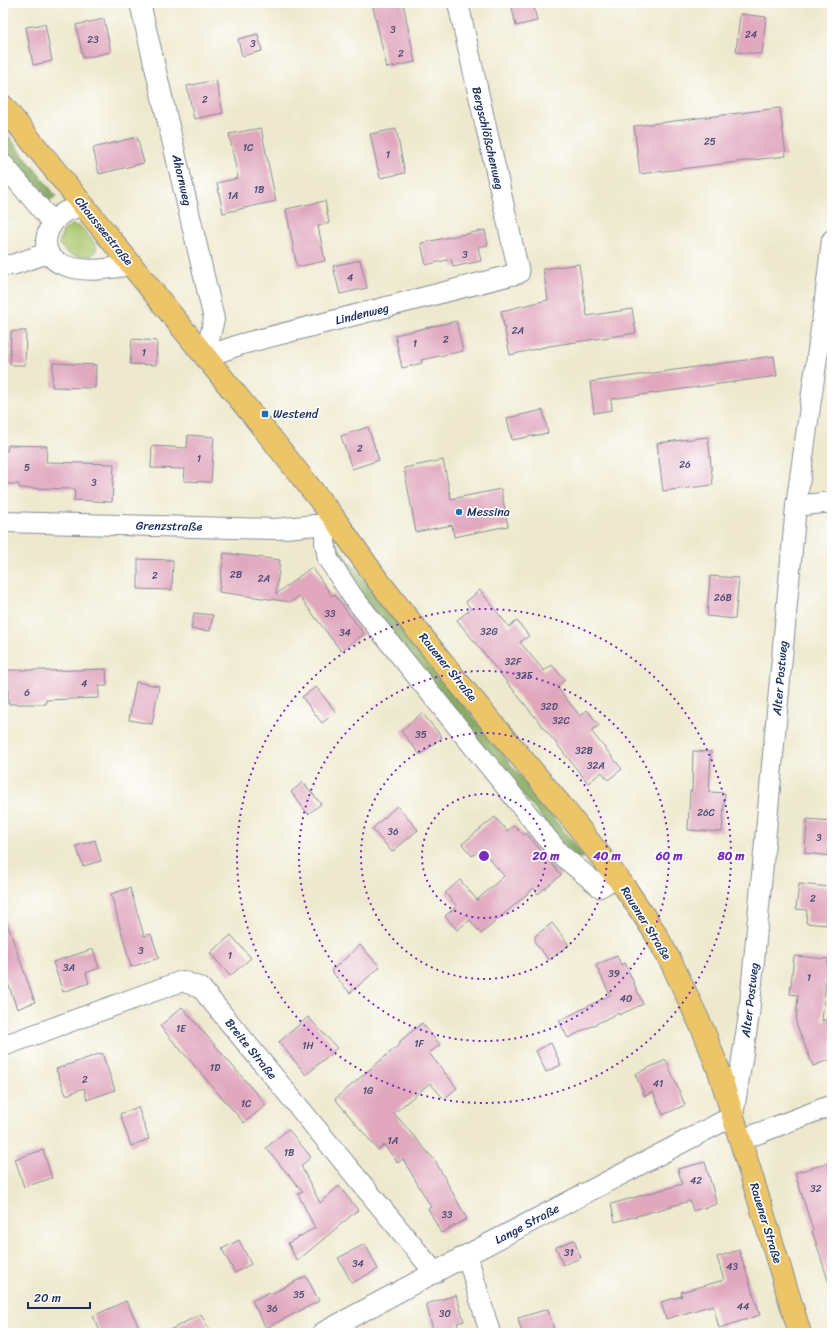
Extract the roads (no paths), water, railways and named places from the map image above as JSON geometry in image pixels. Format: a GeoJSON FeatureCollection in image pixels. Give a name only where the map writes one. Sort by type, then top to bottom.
{"type":"FeatureCollection","features":[{"type":"Feature","properties":{"kind":"main road","name":"Chausseestraße"},"geometry":{"type":"LineString","coordinates":[[3,106],[205,357]]}},
{"type":"Feature","properties":{"kind":"main road"},"geometry":{"type":"LineString","coordinates":[[205,357],[271,438],[330,521]]}},
{"type":"Feature","properties":{"kind":"main road","name":"Rauener Straße"},"geometry":{"type":"LineString","coordinates":[[330,521],[458,682],[565,810],[626,889],[654,931],[673,966],[704,1032],[719,1071],[800,1333]]}},
{"type":"Feature","properties":{"kind":"street","name":"Ahornweg"},"geometry":{"type":"LineString","coordinates":[[140,3],[214,319],[205,357]]}},
{"type":"Feature","properties":{"kind":"street","name":"Bergschlößchenweg"},"geometry":{"type":"LineString","coordinates":[[458,3],[519,273]]}},
{"type":"Feature","properties":{"kind":"street"},"geometry":{"type":"LineString","coordinates":[[3,164],[52,222]]}},
{"type":"Feature","properties":{"kind":"street"},"geometry":{"type":"LineString","coordinates":[[84,206],[68,210],[52,222],[48,231],[46,242],[48,253],[58,262],[70,267],[85,270],[106,270],[131,265]]}},
{"type":"Feature","properties":{"kind":"street","name":"Alter Postweg"},"geometry":{"type":"LineString","coordinates":[[733,1116],[749,1014],[796,506],[823,316],[832,240]]}},
{"type":"Feature","properties":{"kind":"street"},"geometry":{"type":"LineString","coordinates":[[3,265],[12,265],[48,253]]}},
{"type":"Feature","properties":{"kind":"street","name":"Lindenweg"},"geometry":{"type":"LineString","coordinates":[[205,357],[242,344],[519,273]]}},
{"type":"Feature","properties":{"kind":"street"},"geometry":{"type":"LineString","coordinates":[[796,506],[832,502]]}},
{"type":"Feature","properties":{"kind":"street"},"geometry":{"type":"LineString","coordinates":[[330,521],[325,542],[328,559],[353,597],[560,854],[600,887],[616,877]]}},
{"type":"Feature","properties":{"kind":"street","name":"Grenzstraße"},"geometry":{"type":"LineString","coordinates":[[3,522],[275,529],[330,521]]}},
{"type":"Feature","properties":{"kind":"street","name":"Breite Straße"},"geometry":{"type":"LineString","coordinates":[[3,1046],[182,981],[201,988],[435,1273]]}},
{"type":"Feature","properties":{"kind":"street"},"geometry":{"type":"LineString","coordinates":[[740,1140],[832,1105]]}},
{"type":"Feature","properties":{"kind":"street","name":"Lange Straße"},"geometry":{"type":"LineString","coordinates":[[322,1333],[467,1255],[733,1116]]}},
{"type":"Feature","properties":{"kind":"street"},"geometry":{"type":"LineString","coordinates":[[467,1255],[490,1333]]}},
{"type":"Feature","properties":{"kind":"place","name":"Westend"},"geometry":{"type":"Point","coordinates":[265,414]}},
{"type":"Feature","properties":{"kind":"place","name":"Messina"},"geometry":{"type":"Point","coordinates":[459,512]}}]}
